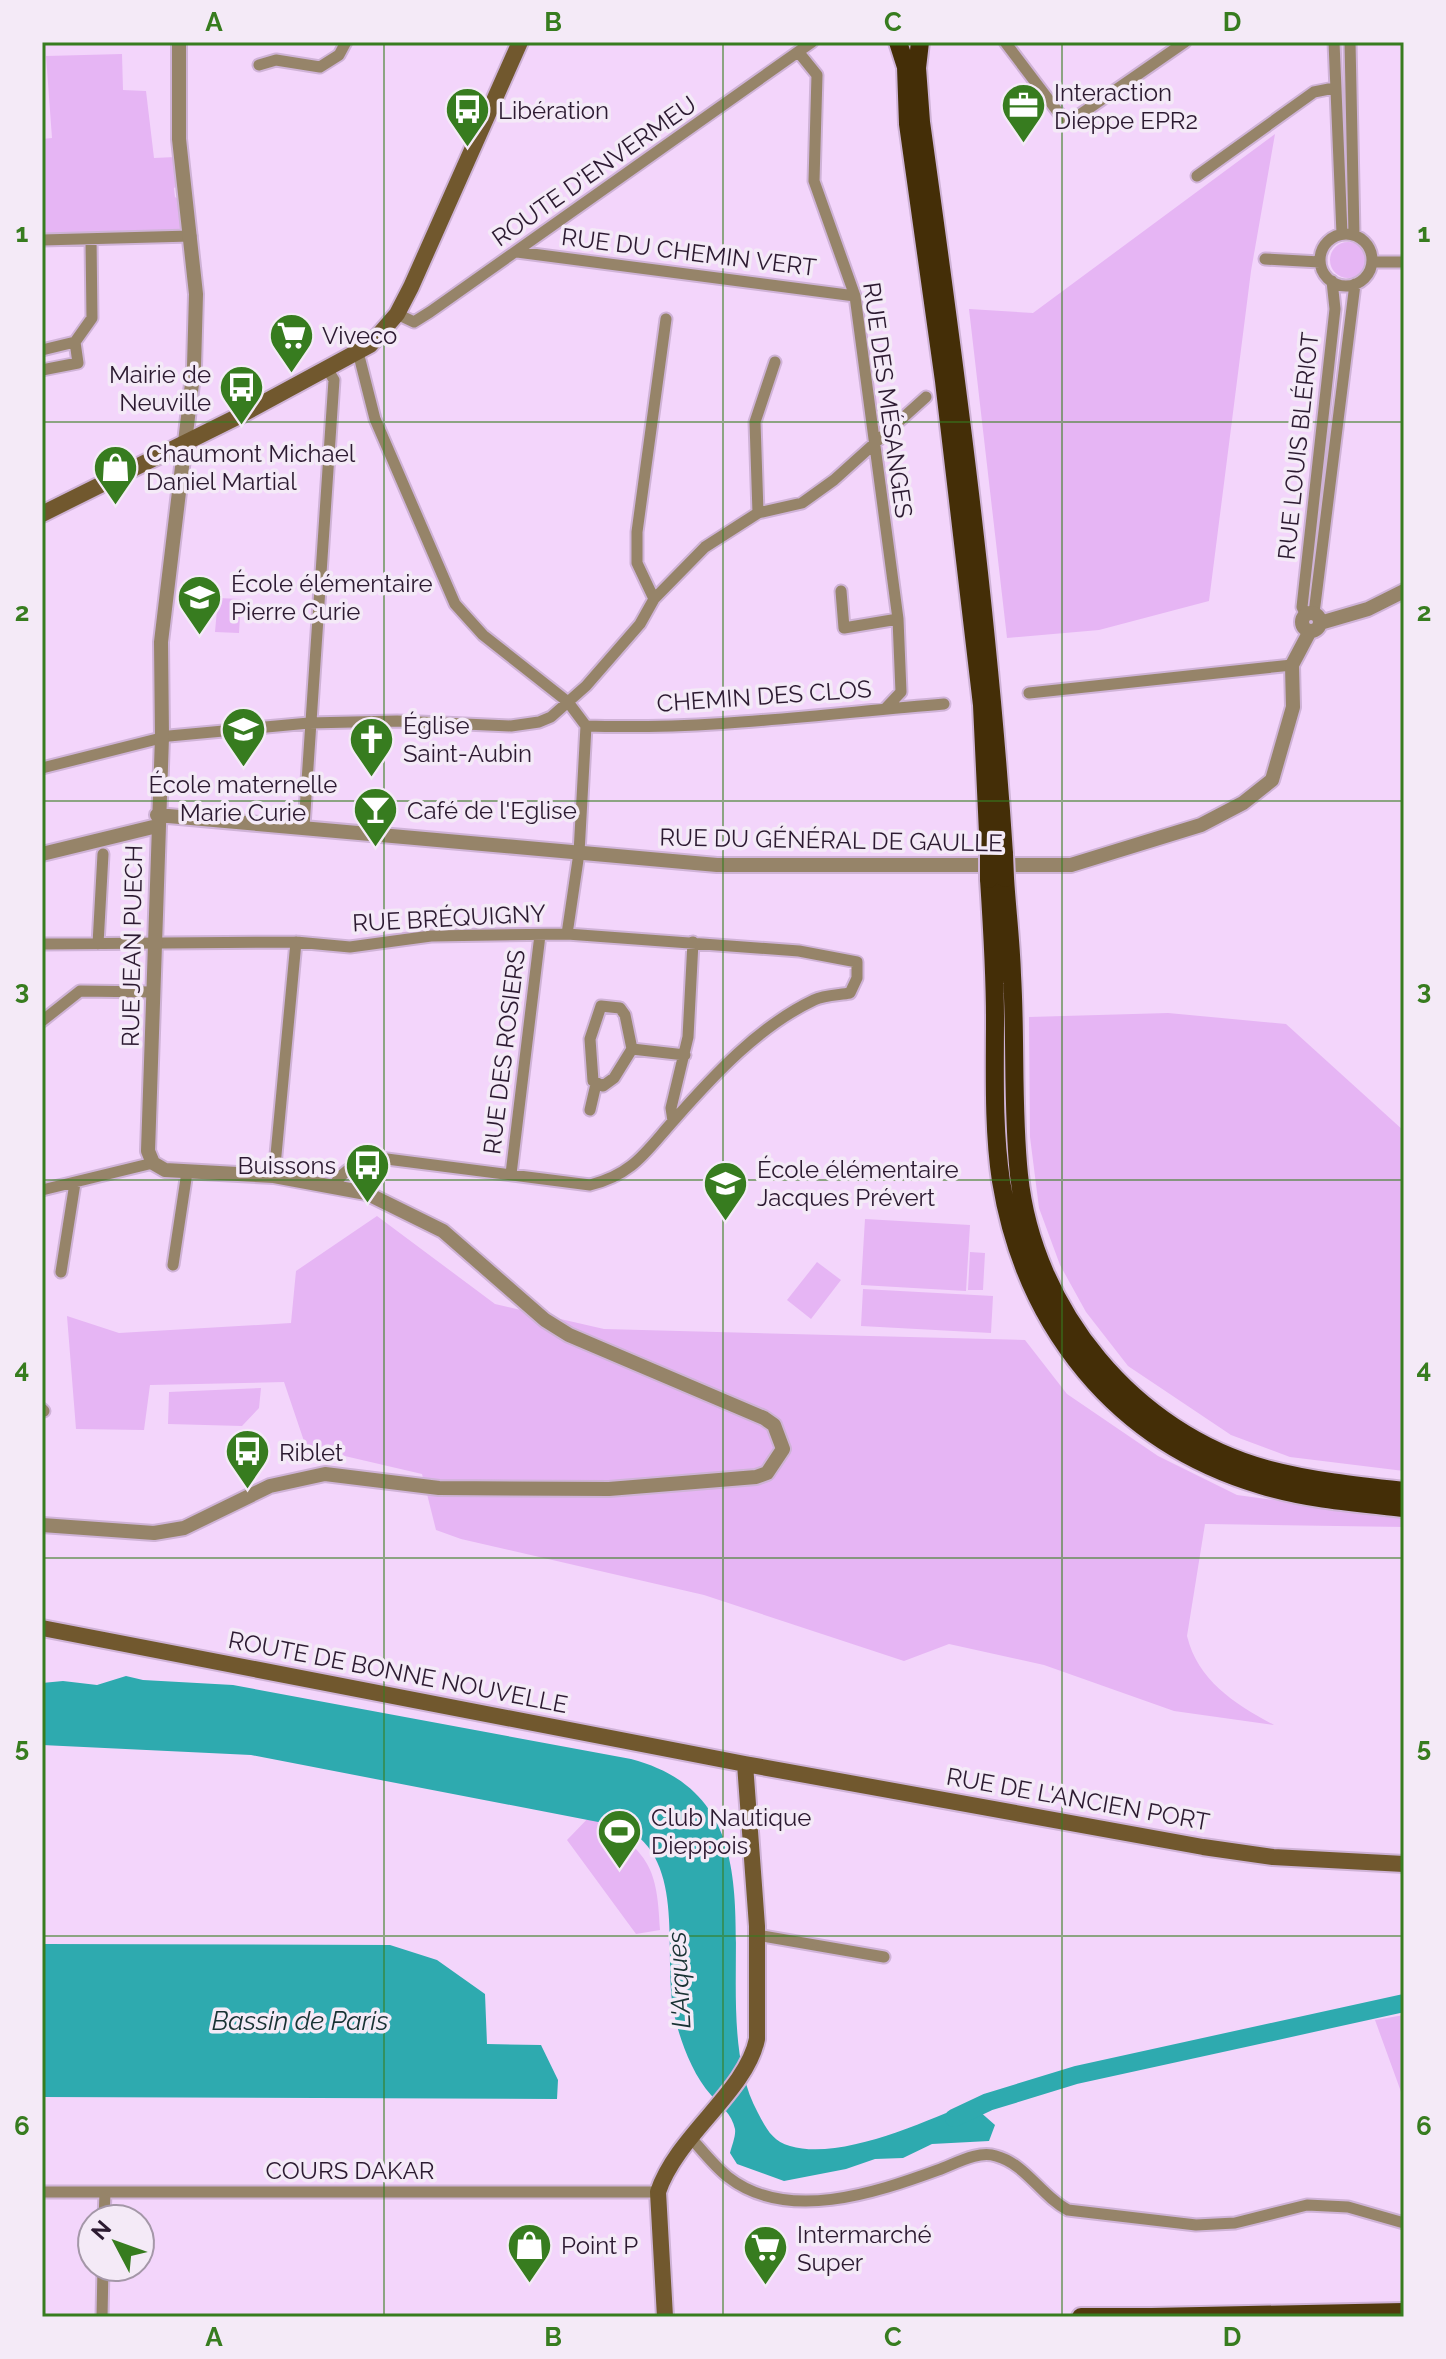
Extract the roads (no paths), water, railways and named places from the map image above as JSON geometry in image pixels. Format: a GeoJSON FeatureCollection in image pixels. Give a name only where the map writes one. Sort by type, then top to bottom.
{"type":"FeatureCollection","features":[{"type":"Feature","properties":{"kind":"highway"},"geometry":{"type":"LineString","coordinates":[[898,42],[906,67],[908,124],[944,381],[996,854]]}},
{"type":"Feature","properties":{"kind":"highway"},"geometry":{"type":"LineString","coordinates":[[920,42],[917,60],[921,122],[975,525],[994,703],[1001,1177],[1010,1225],[1025,1273],[1051,1326],[1072,1357],[1105,1395],[1149,1430],[1195,1458],[1261,1485],[1351,1502],[1404,1508]]}},
{"type":"Feature","properties":{"kind":"highway"},"geometry":{"type":"LineString","coordinates":[[997,878],[1012,975],[1019,1176],[1027,1220],[1060,1308],[1087,1346],[1118,1381],[1159,1417],[1201,1443],[1265,1468],[1404,1491]]}},
{"type":"Feature","properties":{"kind":"main road"},"geometry":{"type":"LineString","coordinates":[[42,514],[328,370],[370,345],[397,314],[520,42]]}},
{"type":"Feature","properties":{"kind":"main road","name":"ROUTE DE BONNE NOUVELLE"},"geometry":{"type":"LineString","coordinates":[[42,1628],[745,1764]]}},
{"type":"Feature","properties":{"kind":"main road"},"geometry":{"type":"LineString","coordinates":[[665,2317],[658,2192],[664,2176],[690,2137],[743,2071],[755,2052],[757,2039],[757,1935],[745,1764]]}},
{"type":"Feature","properties":{"kind":"main road","name":"RUE DE L'ANCIEN PORT"},"geometry":{"type":"LineString","coordinates":[[745,1764],[1217,1849],[1273,1857],[1404,1864]]}},
{"type":"Feature","properties":{"kind":"main road"},"geometry":{"type":"LineString","coordinates":[[1081,2317],[1404,2312]]}},
{"type":"Feature","properties":{"kind":"street","name":"RUE JEAN PUECH"},"geometry":{"type":"LineString","coordinates":[[153,1163],[148,1151],[162,737],[161,642],[194,367],[196,294],[179,139],[179,42]]}},
{"type":"Feature","properties":{"kind":"street"},"geometry":{"type":"LineString","coordinates":[[259,65],[276,60],[320,67],[339,55],[346,42]]}},
{"type":"Feature","properties":{"kind":"street","name":"ROUTE D'ENVERMEU"},"geometry":{"type":"LineString","coordinates":[[397,314],[414,322],[800,54],[812,42]]}},
{"type":"Feature","properties":{"kind":"street"},"geometry":{"type":"LineString","coordinates":[[1005,42],[1061,116],[1075,118],[1185,42]]}},
{"type":"Feature","properties":{"kind":"street"},"geometry":{"type":"LineString","coordinates":[[1334,42],[1334,88],[1348,235]]}},
{"type":"Feature","properties":{"kind":"street"},"geometry":{"type":"LineString","coordinates":[[1348,235],[1350,42]]}},
{"type":"Feature","properties":{"kind":"street","name":"RUE DES MÉSANGES"},"geometry":{"type":"LineString","coordinates":[[800,54],[817,75],[814,181],[855,296],[898,619],[901,692],[885,709]]}},
{"type":"Feature","properties":{"kind":"street"},"geometry":{"type":"LineString","coordinates":[[1197,176],[1314,92],[1334,88]]}},
{"type":"Feature","properties":{"kind":"street"},"geometry":{"type":"LineString","coordinates":[[1348,235],[1365,243],[1372,262],[1367,275],[1355,284],[1332,281],[1320,262],[1328,241],[1348,235]]}},
{"type":"Feature","properties":{"kind":"street"},"geometry":{"type":"LineString","coordinates":[[42,240],[191,236]]}},
{"type":"Feature","properties":{"kind":"street"},"geometry":{"type":"LineString","coordinates":[[42,350],[75,342],[92,318],[91,239]]}},
{"type":"Feature","properties":{"kind":"street","name":"RUE DU CHEMIN VERT"},"geometry":{"type":"LineString","coordinates":[[517,252],[855,296]]}},
{"type":"Feature","properties":{"kind":"street"},"geometry":{"type":"LineString","coordinates":[[1265,259],[1320,262]]}},
{"type":"Feature","properties":{"kind":"street"},"geometry":{"type":"LineString","coordinates":[[1372,262],[1404,262]]}},
{"type":"Feature","properties":{"kind":"street","name":"RUE LOUIS BLÉRIOT"},"geometry":{"type":"LineString","coordinates":[[1313,620],[1302,607],[1335,309],[1332,281]]}},
{"type":"Feature","properties":{"kind":"street","name":"RUE LOUIS BLÉRIOT"},"geometry":{"type":"LineString","coordinates":[[1313,620],[1355,284]]}},
{"type":"Feature","properties":{"kind":"street"},"geometry":{"type":"LineString","coordinates":[[654,599],[637,563],[637,532],[666,319]]}},
{"type":"Feature","properties":{"kind":"street"},"geometry":{"type":"LineString","coordinates":[[42,370],[78,363],[75,342]]}},
{"type":"Feature","properties":{"kind":"street"},"geometry":{"type":"LineString","coordinates":[[358,352],[375,419],[455,604],[483,635],[568,702],[586,726],[579,853],[567,934]]}},
{"type":"Feature","properties":{"kind":"street"},"geometry":{"type":"LineString","coordinates":[[758,513],[755,422],[775,362]]}},
{"type":"Feature","properties":{"kind":"street"},"geometry":{"type":"LineString","coordinates":[[304,826],[334,380],[328,370]]}},
{"type":"Feature","properties":{"kind":"street"},"geometry":{"type":"LineString","coordinates":[[42,768],[162,737],[309,723],[397,721],[511,726],[539,722],[568,702],[640,624],[654,599],[705,547],[758,513],[802,503],[926,397]]}},
{"type":"Feature","properties":{"kind":"street"},"geometry":{"type":"LineString","coordinates":[[841,591],[844,628],[898,619]]}},
{"type":"Feature","properties":{"kind":"street"},"geometry":{"type":"LineString","coordinates":[[1029,693],[1292,665],[1313,620],[1368,609],[1404,591]]}},
{"type":"Feature","properties":{"kind":"street","name":"RUE DU GÉNÉRAL DE GAULLE"},"geometry":{"type":"LineString","coordinates":[[42,854],[157,820],[304,826],[717,865],[798,862],[1034,867],[1071,865],[1201,825],[1243,803],[1272,780],[1293,707],[1292,665]]}},
{"type":"Feature","properties":{"kind":"street","name":"CHEMIN DES CLOS"},"geometry":{"type":"LineString","coordinates":[[586,726],[664,728],[738,725],[944,704]]}},
{"type":"Feature","properties":{"kind":"street"},"geometry":{"type":"LineString","coordinates":[[98,944],[103,854]]}},
{"type":"Feature","properties":{"kind":"street","name":"RUE BRÉQUIGNY"},"geometry":{"type":"LineString","coordinates":[[42,944],[296,942],[350,947],[431,936],[567,934],[693,942],[847,957],[857,962],[857,978],[850,993],[817,998],[753,1041],[715,1075],[673,1121]]}},
{"type":"Feature","properties":{"kind":"street","name":"RUE DES ROSIERS"},"geometry":{"type":"LineString","coordinates":[[511,1174],[540,935]]}},
{"type":"Feature","properties":{"kind":"street"},"geometry":{"type":"LineString","coordinates":[[274,1176],[296,942]]}},
{"type":"Feature","properties":{"kind":"street"},"geometry":{"type":"LineString","coordinates":[[335,1184],[341,1174],[365,1160],[379,1158],[590,1185],[613,1179],[643,1157],[673,1121],[671,1108],[685,1055],[693,993],[693,942]]}},
{"type":"Feature","properties":{"kind":"street"},"geometry":{"type":"LineString","coordinates":[[42,1021],[80,991],[152,992]]}},
{"type":"Feature","properties":{"kind":"street"},"geometry":{"type":"LineString","coordinates":[[590,1110],[596,1084],[590,1048],[601,1006],[620,1008],[625,1015],[632,1049],[614,1078],[603,1086],[596,1084]]}},
{"type":"Feature","properties":{"kind":"street"},"geometry":{"type":"LineString","coordinates":[[632,1049],[685,1055]]}},
{"type":"Feature","properties":{"kind":"street"},"geometry":{"type":"LineString","coordinates":[[365,1192],[367,1178],[379,1158]]}},
{"type":"Feature","properties":{"kind":"street"},"geometry":{"type":"LineString","coordinates":[[42,1190],[153,1163],[165,1170],[274,1176],[335,1184],[365,1192],[443,1231],[545,1320],[569,1335],[764,1418],[779,1435],[783,1449],[767,1473],[756,1477],[609,1489],[439,1488],[325,1474],[270,1486],[184,1528],[154,1533],[42,1525]]}},
{"type":"Feature","properties":{"kind":"street"},"geometry":{"type":"LineString","coordinates":[[173,1265],[187,1172]]}},
{"type":"Feature","properties":{"kind":"street"},"geometry":{"type":"LineString","coordinates":[[61,1272],[75,1183]]}},
{"type":"Feature","properties":{"kind":"street"},"geometry":{"type":"LineString","coordinates":[[757,1935],[884,1957]]}},
{"type":"Feature","properties":{"kind":"street"},"geometry":{"type":"LineString","coordinates":[[690,2137],[729,2177],[771,2197],[808,2203],[909,2180],[979,2155],[995,2155],[1020,2168],[1052,2202],[1068,2210],[1196,2225],[1235,2223],[1307,2205],[1348,2207],[1404,2223]]}},
{"type":"Feature","properties":{"kind":"street","name":"COURS DAKAR"},"geometry":{"type":"LineString","coordinates":[[42,2192],[658,2192]]}},
{"type":"Feature","properties":{"kind":"street"},"geometry":{"type":"LineString","coordinates":[[105,2193],[105,2203]]}},
{"type":"Feature","properties":{"kind":"street"},"geometry":{"type":"LineString","coordinates":[[102,2317],[103,2283]]}},
{"type":"Feature","properties":{"kind":"water"},"geometry":{"type":"Polygon","coordinates":[[[126,1676],[143,1680],[233,1685],[631,1759],[683,1783],[714,1818],[730,1861],[735,1911],[736,2017],[742,2067],[758,2113],[770,2133],[790,2146],[833,2148],[882,2137],[970,2103],[995,2125],[989,2141],[932,2144],[903,2158],[875,2159],[846,2169],[784,2181],[737,2164],[730,2153],[735,2135],[733,2124],[688,2058],[675,2018],[665,1886],[657,1862],[644,1842],[624,1827],[251,1755],[42,1745],[42,1683],[63,1681],[97,1685],[126,1676]]]}},
{"type":"Feature","properties":{"kind":"water","name":"Bassin de Paris"},"geometry":{"type":"Polygon","coordinates":[[[42,1944],[390,1945],[437,1960],[485,1994],[487,2044],[541,2045],[558,2080],[557,2099],[42,2097],[42,1944]]]}},
{"type":"Feature","properties":{"kind":"waterway","name":"L'Arques"},"geometry":{"type":"LineString","coordinates":[[954,2118],[988,2102],[1076,2075],[1404,2003]]}},
{"type":"Feature","properties":{"kind":"place","name":"Interaction Dieppe EPR2"},"geometry":{"type":"Point","coordinates":[1023,145]}},
{"type":"Feature","properties":{"kind":"place","name":"Libération"},"geometry":{"type":"Point","coordinates":[467,149]}},
{"type":"Feature","properties":{"kind":"place","name":"Viveco"},"geometry":{"type":"Point","coordinates":[291,374]}},
{"type":"Feature","properties":{"kind":"place","name":"Mairie de Neuville"},"geometry":{"type":"Point","coordinates":[242,427]}},
{"type":"Feature","properties":{"kind":"place","name":"Chaumont Michael Daniel Martial"},"geometry":{"type":"Point","coordinates":[115,506]}},
{"type":"Feature","properties":{"kind":"place","name":"École élémentaire Pierre Curie"},"geometry":{"type":"Point","coordinates":[200,636]}},
{"type":"Feature","properties":{"kind":"place","name":"École maternelle Marie Curie"},"geometry":{"type":"Point","coordinates":[243,769]}},
{"type":"Feature","properties":{"kind":"place","name":"Église Saint-Aubin"},"geometry":{"type":"Point","coordinates":[372,778]}},
{"type":"Feature","properties":{"kind":"place","name":"Café de l'Eglise"},"geometry":{"type":"Point","coordinates":[376,849]}},
{"type":"Feature","properties":{"kind":"place","name":"Buissons"},"geometry":{"type":"Point","coordinates":[367,1204]}},
{"type":"Feature","properties":{"kind":"place","name":"École élémentaire Jacques Prévert"},"geometry":{"type":"Point","coordinates":[726,1222]}},
{"type":"Feature","properties":{"kind":"place","name":"Riblet"},"geometry":{"type":"Point","coordinates":[248,1491]}},
{"type":"Feature","properties":{"kind":"place","name":"Club Nautique Dieppois"},"geometry":{"type":"Point","coordinates":[620,1870]}},
{"type":"Feature","properties":{"kind":"place","name":"Point P"},"geometry":{"type":"Point","coordinates":[530,2284]}},
{"type":"Feature","properties":{"kind":"place","name":"Intermarché Super"},"geometry":{"type":"Point","coordinates":[766,2287]}}]}
